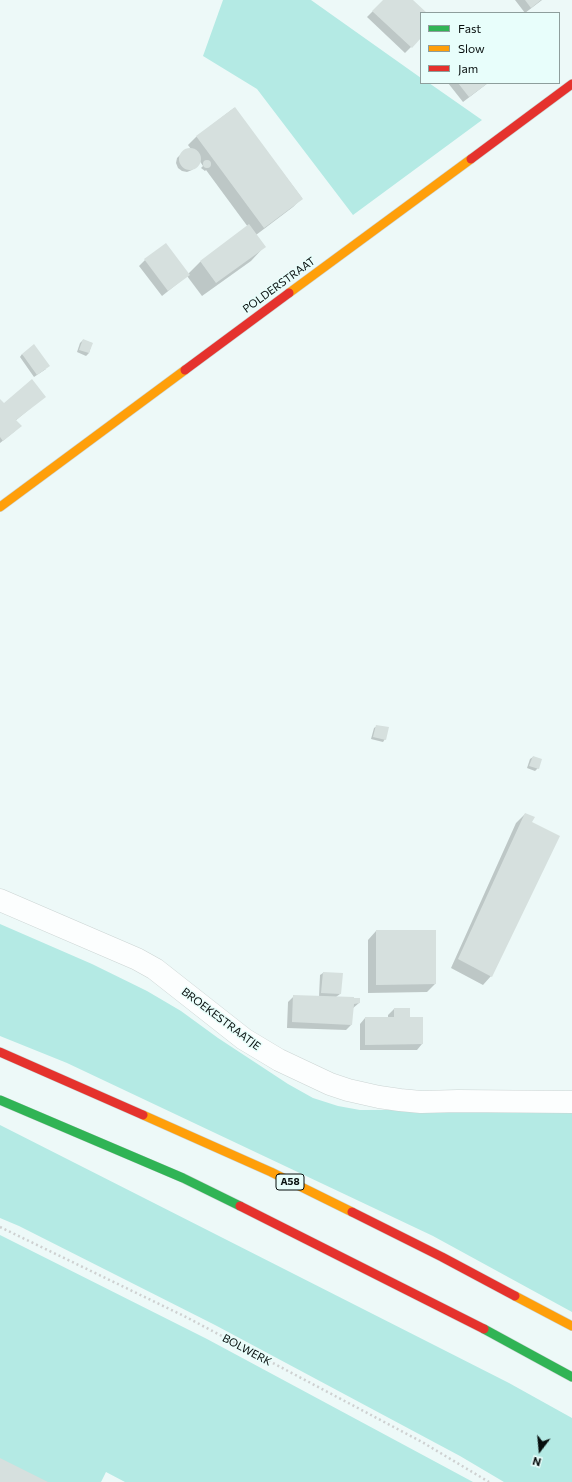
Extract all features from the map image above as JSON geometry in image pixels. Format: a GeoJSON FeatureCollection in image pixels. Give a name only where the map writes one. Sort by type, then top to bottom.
{"type":"FeatureCollection","features":[{"type":"Feature","properties":{"kind":"main road","name":"POLDERSTRAAT"},"geometry":{"type":"LineString","coordinates":[[0,506],[572,84]]}},
{"type":"Feature","properties":{"kind":"main road","name":"A58"},"geometry":{"type":"LineString","coordinates":[[0,1052],[271,1172],[442,1257],[572,1326]]}},
{"type":"Feature","properties":{"kind":"main road"},"geometry":{"type":"LineString","coordinates":[[0,1100],[183,1178],[471,1322],[572,1376]]}},
{"type":"Feature","properties":{"kind":"street","name":"BROEKESTRAATJE"},"geometry":{"type":"LineString","coordinates":[[0,900],[137,959],[155,969],[244,1039],[279,1060],[330,1084],[379,1097],[407,1100],[572,1102]]}},
{"type":"Feature","properties":{"kind":"path","name":"BOLWERK"},"geometry":{"type":"LineString","coordinates":[[0,1227],[186,1317],[422,1442],[489,1482]]}},
{"type":"Feature","properties":{"kind":"shaded area"},"geometry":{"type":"Polygon","coordinates":[[[223,0],[311,0],[420,77],[420,84],[430,84],[482,120],[353,215],[257,89],[203,56],[223,0]]]}},
{"type":"Feature","properties":{"kind":"shaded area"},"geometry":{"type":"Polygon","coordinates":[[[0,924],[92,964],[147,991],[181,1011],[218,1038],[288,1084],[313,1098],[338,1106],[360,1110],[572,1109],[572,1312],[433,1236],[67,1063],[0,1036],[0,924]]]}},
{"type":"Feature","properties":{"kind":"shaded area"},"geometry":{"type":"Polygon","coordinates":[[[0,1125],[509,1383],[572,1418],[572,1482],[504,1482],[460,1456],[215,1325],[19,1226],[0,1218],[0,1125]]]}},
{"type":"Feature","properties":{"kind":"shaded area"},"geometry":{"type":"Polygon","coordinates":[[[0,1235],[207,1339],[473,1482],[125,1482],[106,1472],[101,1482],[46,1482],[0,1460],[0,1235]]]}},
{"type":"Feature","properties":{"kind":"building"},"geometry":{"type":"Polygon","coordinates":[[[383,0],[413,0],[426,12],[420,12],[420,39],[412,48],[372,11],[383,0]]]}},
{"type":"Feature","properties":{"kind":"building"},"geometry":{"type":"Polygon","coordinates":[[[525,0],[541,0],[531,8],[525,0]]]}},
{"type":"Feature","properties":{"kind":"building"},"geometry":{"type":"Polygon","coordinates":[[[459,84],[487,84],[469,97],[459,84]]]}},
{"type":"Feature","properties":{"kind":"building"},"geometry":{"type":"Polygon","coordinates":[[[235,107],[303,199],[264,228],[196,136],[235,107]]]}},
{"type":"Feature","properties":{"kind":"building"},"geometry":{"type":"Polygon","coordinates":[[[190,148],[198,151],[201,159],[198,167],[190,170],[182,167],[179,159],[182,151],[190,148]]]}},
{"type":"Feature","properties":{"kind":"building"},"geometry":{"type":"Polygon","coordinates":[[[207,160],[210,161],[210,167],[207,168],[204,167],[203,164],[204,161],[207,160]]]}},
{"type":"Feature","properties":{"kind":"building"},"geometry":{"type":"Polygon","coordinates":[[[249,224],[266,247],[216,283],[200,261],[249,224]]]}},
{"type":"Feature","properties":{"kind":"building"},"geometry":{"type":"Polygon","coordinates":[[[166,243],[190,275],[168,291],[144,259],[166,243]]]}},
{"type":"Feature","properties":{"kind":"building"},"geometry":{"type":"Polygon","coordinates":[[[83,339],[93,343],[89,353],[79,350],[83,339]]]}},
{"type":"Feature","properties":{"kind":"building"},"geometry":{"type":"Polygon","coordinates":[[[34,344],[50,366],[37,375],[22,354],[34,344]]]}},
{"type":"Feature","properties":{"kind":"building"},"geometry":{"type":"Polygon","coordinates":[[[32,379],[46,397],[16,420],[22,426],[3,441],[0,437],[0,399],[4,403],[32,379]]]}},
{"type":"Feature","properties":{"kind":"building"},"geometry":{"type":"Polygon","coordinates":[[[376,725],[389,727],[386,740],[373,737],[376,725]]]}},
{"type":"Feature","properties":{"kind":"building"},"geometry":{"type":"Polygon","coordinates":[[[533,756],[542,759],[539,769],[529,766],[533,756]]]}},
{"type":"Feature","properties":{"kind":"building"},"geometry":{"type":"Polygon","coordinates":[[[525,813],[535,817],[532,822],[560,836],[492,977],[458,959],[525,813]]]}},
{"type":"Feature","properties":{"kind":"building"},"geometry":{"type":"Polygon","coordinates":[[[376,930],[436,930],[436,984],[376,985],[376,930]]]}},
{"type":"Feature","properties":{"kind":"building"},"geometry":{"type":"Polygon","coordinates":[[[323,972],[343,973],[341,994],[321,993],[323,972]]]}},
{"type":"Feature","properties":{"kind":"building"},"geometry":{"type":"Polygon","coordinates":[[[293,995],[354,997],[360,998],[360,1003],[354,1004],[352,1025],[292,1022],[293,995]]]}},
{"type":"Feature","properties":{"kind":"building"},"geometry":{"type":"Polygon","coordinates":[[[394,1008],[410,1008],[410,1017],[423,1017],[423,1044],[365,1045],[365,1017],[394,1017],[394,1008]]]}},
{"type":"Feature","properties":{"kind":"building"},"geometry":{"type":"Polygon","coordinates":[[[0,1458],[48,1482],[0,1482],[0,1458]]]}},
{"type":"Feature","properties":{"kind":"traffic: fast"},"geometry":{"type":"LineString","coordinates":[[0,1100],[183,1178],[240,1206]]}},
{"type":"Feature","properties":{"kind":"traffic: fast"},"geometry":{"type":"LineString","coordinates":[[484,1329],[572,1377]]}},
{"type":"Feature","properties":{"kind":"traffic: slow"},"geometry":{"type":"LineString","coordinates":[[289,293],[471,159]]}},
{"type":"Feature","properties":{"kind":"traffic: slow"},"geometry":{"type":"LineString","coordinates":[[0,507],[185,370]]}},
{"type":"Feature","properties":{"kind":"traffic: slow"},"geometry":{"type":"LineString","coordinates":[[143,1115],[271,1172],[352,1212]]}},
{"type":"Feature","properties":{"kind":"traffic: slow"},"geometry":{"type":"LineString","coordinates":[[515,1296],[572,1326]]}},
{"type":"Feature","properties":{"kind":"traffic: jam"},"geometry":{"type":"LineString","coordinates":[[471,159],[572,84]]}},
{"type":"Feature","properties":{"kind":"traffic: jam"},"geometry":{"type":"LineString","coordinates":[[185,370],[289,293]]}},
{"type":"Feature","properties":{"kind":"traffic: jam"},"geometry":{"type":"LineString","coordinates":[[0,1052],[143,1115]]}},
{"type":"Feature","properties":{"kind":"traffic: jam"},"geometry":{"type":"LineString","coordinates":[[240,1206],[484,1329]]}},
{"type":"Feature","properties":{"kind":"traffic: jam"},"geometry":{"type":"LineString","coordinates":[[352,1212],[442,1257],[515,1296]]}}]}
